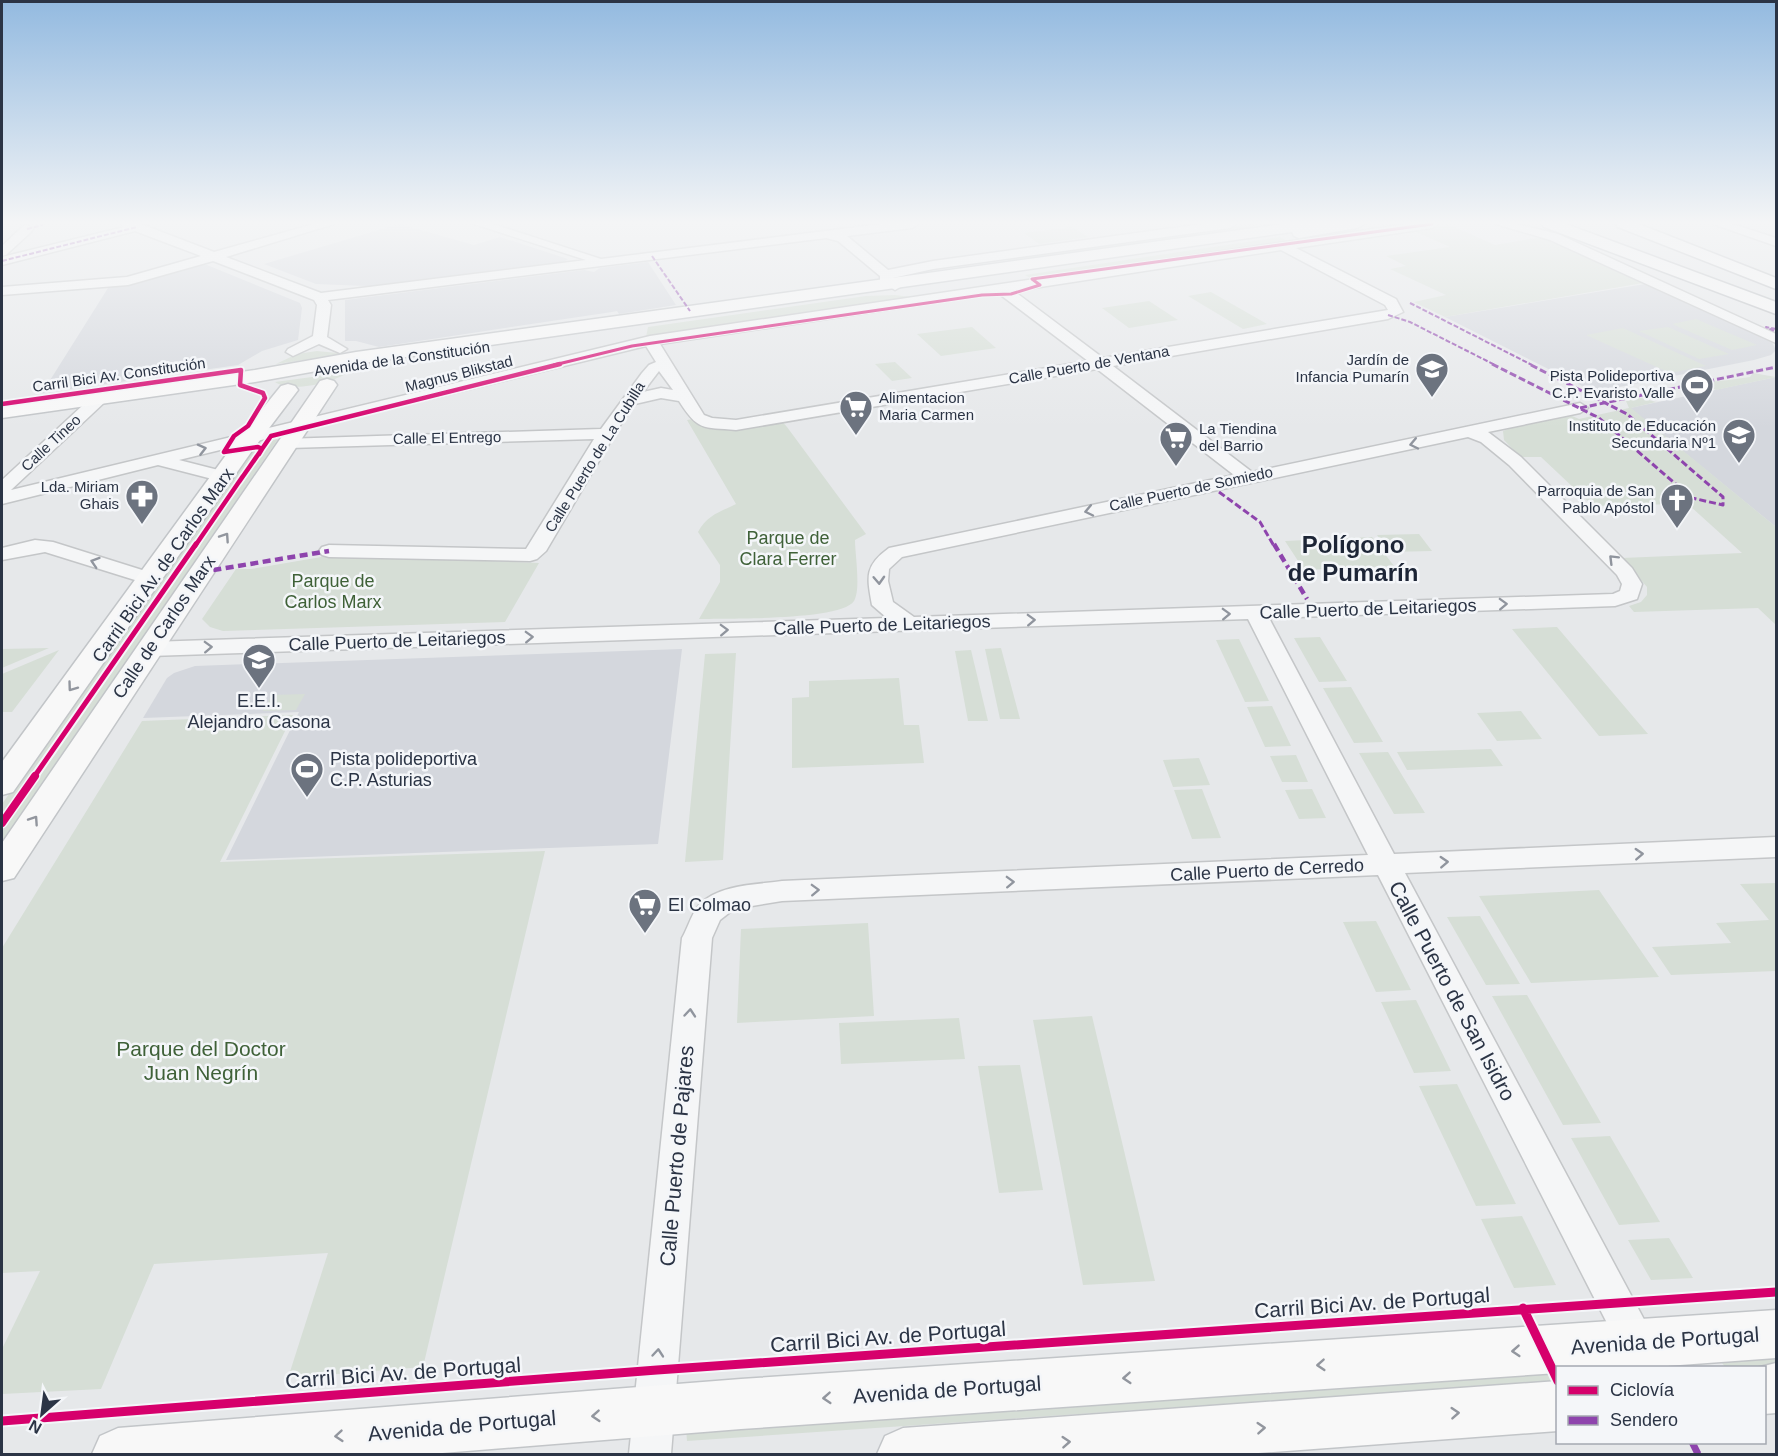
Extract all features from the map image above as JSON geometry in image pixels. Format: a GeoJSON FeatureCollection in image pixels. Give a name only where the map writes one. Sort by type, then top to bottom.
{"type":"FeatureCollection","features":[{"type":"Feature","properties":{"kind":"highway"},"geometry":{"type":"LineString","coordinates":[[1733,292],[1776,308]]}},
{"type":"Feature","properties":{"kind":"highway"},"geometry":{"type":"LineString","coordinates":[[1753,292],[1776,301]]}},
{"type":"Feature","properties":{"kind":"main road","name":"Avenida de la Constitución"},"geometry":{"type":"LineString","coordinates":[[2,411],[258,375],[287,375],[362,361],[831,292]]}},
{"type":"Feature","properties":{"kind":"main road"},"geometry":{"type":"LineString","coordinates":[[340,349],[362,361],[354,374],[327,385],[288,390],[261,385],[256,381],[257,370],[267,362],[293,352],[340,349]]}},
{"type":"Feature","properties":{"kind":"main road","name":"Calle de Carlos Marx"},"geometry":{"type":"LineString","coordinates":[[2,869],[327,385]]}},
{"type":"Feature","properties":{"kind":"main road"},"geometry":{"type":"LineString","coordinates":[[2,784],[288,390]]}},
{"type":"Feature","properties":{"kind":"main road","name":"Avenida de Portugal"},"geometry":{"type":"LineString","coordinates":[[118,1455],[652,1433],[788,1401],[1644,1356],[1776,1334]]}},
{"type":"Feature","properties":{"kind":"main road"},"geometry":{"type":"LineString","coordinates":[[903,1455],[1556,1406]]}},
{"type":"Feature","properties":{"kind":"street"},"geometry":{"type":"LineString","coordinates":[[307,292],[320,297],[361,292]]}},
{"type":"Feature","properties":{"kind":"street","name":"Avenida de la Constitución"},"geometry":{"type":"LineString","coordinates":[[921,292],[938,297]]}},
{"type":"Feature","properties":{"kind":"street","name":"Avenida de la Constitución"},"geometry":{"type":"LineString","coordinates":[[650,340],[938,297],[953,292]]}},
{"type":"Feature","properties":{"kind":"street"},"geometry":{"type":"LineString","coordinates":[[1008,292],[1249,478]]}},
{"type":"Feature","properties":{"kind":"street","name":"Calle Puerto de Ventana"},"geometry":{"type":"LineString","coordinates":[[684,397],[698,418],[709,423],[736,425],[1396,312],[1390,302],[1371,292]]}},
{"type":"Feature","properties":{"kind":"street"},"geometry":{"type":"LineString","coordinates":[[1674,292],[1776,339]]}},
{"type":"Feature","properties":{"kind":"street"},"geometry":{"type":"LineString","coordinates":[[320,297],[324,305],[320,338]]}},
{"type":"Feature","properties":{"kind":"street"},"geometry":{"type":"LineString","coordinates":[[320,338],[327,344],[340,349]]}},
{"type":"Feature","properties":{"kind":"street"},"geometry":{"type":"LineString","coordinates":[[293,352],[320,338]]}},
{"type":"Feature","properties":{"kind":"street"},"geometry":{"type":"LineString","coordinates":[[650,340],[684,397]]}},
{"type":"Feature","properties":{"kind":"street","name":"Magnus Blikstad"},"geometry":{"type":"LineString","coordinates":[[2,498],[253,436],[296,433],[650,340]]}},
{"type":"Feature","properties":{"kind":"street","name":"Calle Puerto de La Cubilla"},"geometry":{"type":"LineString","coordinates":[[328,551],[530,555],[536,551],[606,434],[654,368],[664,364]]}},
{"type":"Feature","properties":{"kind":"street"},"geometry":{"type":"LineString","coordinates":[[630,400],[661,393],[684,397]]}},
{"type":"Feature","properties":{"kind":"street","name":"Calle Tineo"},"geometry":{"type":"LineString","coordinates":[[2,489],[101,397]]}},
{"type":"Feature","properties":{"kind":"street","name":"Calle Puerto de Somiedo"},"geometry":{"type":"LineString","coordinates":[[910,624],[883,605],[877,574],[883,560],[896,552],[1580,408]]}},
{"type":"Feature","properties":{"kind":"street","name":"Calle Puerto de Leitariegos"},"geometry":{"type":"LineString","coordinates":[[150,649],[1615,600],[1630,595],[1632,584],[1625,572],[1515,461],[1487,438],[1471,432]]}},
{"type":"Feature","properties":{"kind":"street","name":"Calle El Entrego"},"geometry":{"type":"LineString","coordinates":[[296,433],[606,434]]}},
{"type":"Feature","properties":{"kind":"street","name":"Magnus Blikstad"},"geometry":{"type":"LineString","coordinates":[[157,460],[224,477]]}},
{"type":"Feature","properties":{"kind":"street"},"geometry":{"type":"LineString","coordinates":[[2,554],[35,546],[46,546],[151,579]]}},
{"type":"Feature","properties":{"kind":"street","name":"Calle Puerto de San Isidro"},"geometry":{"type":"LineString","coordinates":[[1256,613],[1644,1356]]}},
{"type":"Feature","properties":{"kind":"street","name":"Calle Puerto de Cerredo"},"geometry":{"type":"LineString","coordinates":[[757,894],[1776,847]]}},
{"type":"Feature","properties":{"kind":"street","name":"Calle Puerto de Pajares"},"geometry":{"type":"LineString","coordinates":[[652,1433],[697,938],[709,913],[726,900],[757,894]]}},
{"type":"Feature","properties":{"kind":"shaded area"},"geometry":{"type":"Polygon","coordinates":[[[106,292],[273,292],[300,303],[302,308],[298,340],[262,351],[238,365],[42,393],[106,292]]]}},
{"type":"Feature","properties":{"kind":"shaded area"},"geometry":{"type":"Polygon","coordinates":[[[409,292],[668,292],[676,305],[619,314],[617,311],[379,347],[356,341],[345,341],[345,300],[409,292]]]}},
{"type":"Feature","properties":{"kind":"shaded area"},"geometry":{"type":"Polygon","coordinates":[[[1597,292],[1663,292],[1761,336],[1772,342],[1776,350],[1771,355],[1754,360],[1594,392],[1445,317],[1597,292]]]}},
{"type":"Feature","properties":{"kind":"shaded area"},"geometry":{"type":"Polygon","coordinates":[[[1776,377],[1776,527],[1630,408],[1776,377]]]}},
{"type":"Feature","properties":{"kind":"shaded area"},"geometry":{"type":"Polygon","coordinates":[[[682,649],[658,844],[226,860],[299,712],[143,718],[167,678],[174,673],[195,666],[682,649]]]}},
{"type":"Feature","properties":{"kind":"green space"},"geometry":{"type":"Polygon","coordinates":[[[1211,292],[1267,324],[1243,329],[1188,296],[1211,292]]]}},
{"type":"Feature","properties":{"kind":"green space"},"geometry":{"type":"Polygon","coordinates":[[[1439,292],[1591,292],[1445,317],[1414,302],[1446,295],[1439,292]]]}},
{"type":"Feature","properties":{"kind":"green space"},"geometry":{"type":"Polygon","coordinates":[[[866,296],[911,297],[646,337],[648,327],[866,296]]]}},
{"type":"Feature","properties":{"kind":"green space"},"geometry":{"type":"Polygon","coordinates":[[[1149,301],[1178,320],[1129,328],[1102,308],[1149,301]]]}},
{"type":"Feature","properties":{"kind":"green space"},"geometry":{"type":"Polygon","coordinates":[[[1696,319],[1757,345],[1732,350],[1672,324],[1696,319]]]}},
{"type":"Feature","properties":{"kind":"green space"},"geometry":{"type":"Polygon","coordinates":[[[972,327],[996,348],[941,356],[917,334],[972,327]]]}},
{"type":"Feature","properties":{"kind":"green space"},"geometry":{"type":"Polygon","coordinates":[[[1668,327],[1729,354],[1699,359],[1639,331],[1668,327]]]}},
{"type":"Feature","properties":{"kind":"green space"},"geometry":{"type":"Polygon","coordinates":[[[1623,328],[1706,366],[1670,373],[1586,335],[1623,328]]]}},
{"type":"Feature","properties":{"kind":"green space"},"geometry":{"type":"Polygon","coordinates":[[[317,351],[348,354],[276,364],[297,354],[317,351]]]}},
{"type":"Feature","properties":{"kind":"green space"},"geometry":{"type":"Polygon","coordinates":[[[895,362],[912,378],[892,381],[875,364],[895,362]]]}},
{"type":"Feature","properties":{"kind":"green space"},"geometry":{"type":"Polygon","coordinates":[[[349,372],[333,380],[301,387],[291,387],[275,382],[349,372]]]}},
{"type":"Feature","properties":{"kind":"green space"},"geometry":{"type":"Polygon","coordinates":[[[1753,373],[1776,377],[1716,390],[1708,386],[1708,382],[1750,377],[1753,373]]]}},
{"type":"Feature","properties":{"kind":"green space"},"geometry":{"type":"Polygon","coordinates":[[[1641,398],[1656,402],[1631,408],[1776,527],[1776,625],[1758,608],[1634,612],[1629,606],[1641,602],[1647,595],[1647,587],[1622,558],[1742,553],[1690,506],[1677,504],[1593,506],[1541,457],[1520,457],[1504,440],[1503,431],[1511,428],[1570,415],[1579,419],[1629,408],[1626,401],[1641,398]]]}},
{"type":"Feature","properties":{"kind":"green space","name":"Parque de Clara Ferrer"},"geometry":{"type":"Polygon","coordinates":[[[698,418],[709,423],[779,418],[787,427],[866,534],[855,540],[857,581],[854,601],[845,607],[828,612],[806,615],[699,619],[720,582],[720,565],[698,532],[710,518],[736,504],[687,420],[698,418]]]}},
{"type":"Feature","properties":{"kind":"green space"},"geometry":{"type":"Polygon","coordinates":[[[278,439],[2,844],[2,804],[258,444],[278,439]]]}},
{"type":"Feature","properties":{"kind":"green space"},"geometry":{"type":"Polygon","coordinates":[[[1419,534],[1432,551],[1389,552],[1377,535],[1419,534]]]}},
{"type":"Feature","properties":{"kind":"green space"},"geometry":{"type":"Polygon","coordinates":[[[1372,537],[1394,566],[1304,570],[1285,541],[1372,537]]]}},
{"type":"Feature","properties":{"kind":"green space","name":"Parque de Carlos Marx"},"geometry":{"type":"Polygon","coordinates":[[[333,555],[539,563],[505,622],[223,631],[210,627],[202,619],[236,569],[251,569],[333,555]]]}},
{"type":"Feature","properties":{"kind":"green space"},"geometry":{"type":"Polygon","coordinates":[[[1557,627],[1648,734],[1599,736],[1512,629],[1557,627]]]}},
{"type":"Feature","properties":{"kind":"green space"},"geometry":{"type":"Polygon","coordinates":[[[1320,637],[1347,681],[1319,682],[1294,638],[1320,637]]]}},
{"type":"Feature","properties":{"kind":"green space"},"geometry":{"type":"Polygon","coordinates":[[[1239,639],[1269,701],[1245,702],[1216,640],[1239,639]]]}},
{"type":"Feature","properties":{"kind":"green space"},"geometry":{"type":"Polygon","coordinates":[[[49,648],[2,668],[2,649],[49,648]]]}},
{"type":"Feature","properties":{"kind":"green space"},"geometry":{"type":"Polygon","coordinates":[[[1001,648],[1020,719],[1000,719],[985,649],[1001,648]]]}},
{"type":"Feature","properties":{"kind":"green space"},"geometry":{"type":"Polygon","coordinates":[[[59,650],[12,712],[2,712],[2,674],[59,650]]]}},
{"type":"Feature","properties":{"kind":"green space"},"geometry":{"type":"Polygon","coordinates":[[[971,650],[988,721],[968,721],[955,651],[971,650]]]}},
{"type":"Feature","properties":{"kind":"green space"},"geometry":{"type":"Polygon","coordinates":[[[736,653],[723,860],[685,862],[705,654],[736,653]]]}},
{"type":"Feature","properties":{"kind":"green space"},"geometry":{"type":"Polygon","coordinates":[[[899,678],[904,725],[919,725],[924,763],[792,768],[792,698],[809,697],[809,681],[899,678]]]}},
{"type":"Feature","properties":{"kind":"green space"},"geometry":{"type":"Polygon","coordinates":[[[1351,687],[1383,742],[1354,743],[1323,688],[1351,687]]]}},
{"type":"Feature","properties":{"kind":"green space"},"geometry":{"type":"Polygon","coordinates":[[[305,694],[296,710],[263,711],[272,695],[305,694]]]}},
{"type":"Feature","properties":{"kind":"green space"},"geometry":{"type":"Polygon","coordinates":[[[1272,706],[1291,746],[1265,747],[1247,707],[1272,706]]]}},
{"type":"Feature","properties":{"kind":"green space"},"geometry":{"type":"Polygon","coordinates":[[[1521,711],[1542,739],[1497,741],[1477,713],[1521,711]]]}},
{"type":"Feature","properties":{"kind":"green space","name":"Parque del Doctor Juan Negrín"},"geometry":{"type":"Polygon","coordinates":[[[293,715],[220,862],[545,851],[423,1367],[288,1378],[328,1253],[154,1264],[101,1389],[2,1394],[2,1349],[40,1271],[2,1273],[2,948],[142,721],[293,715]]]}},
{"type":"Feature","properties":{"kind":"green space"},"geometry":{"type":"Polygon","coordinates":[[[1491,749],[1503,766],[1407,770],[1397,752],[1491,749]]]}},
{"type":"Feature","properties":{"kind":"green space"},"geometry":{"type":"Polygon","coordinates":[[[1388,752],[1425,813],[1394,814],[1359,753],[1388,752]]]}},
{"type":"Feature","properties":{"kind":"green space"},"geometry":{"type":"Polygon","coordinates":[[[1296,755],[1308,782],[1282,782],[1270,756],[1296,755]]]}},
{"type":"Feature","properties":{"kind":"green space"},"geometry":{"type":"Polygon","coordinates":[[[1199,758],[1210,785],[1173,787],[1163,760],[1199,758]]]}},
{"type":"Feature","properties":{"kind":"green space"},"geometry":{"type":"Polygon","coordinates":[[[1202,789],[1221,838],[1192,839],[1174,790],[1202,789]]]}},
{"type":"Feature","properties":{"kind":"green space"},"geometry":{"type":"Polygon","coordinates":[[[1312,789],[1326,818],[1299,819],[1285,790],[1312,789]]]}},
{"type":"Feature","properties":{"kind":"green space"},"geometry":{"type":"Polygon","coordinates":[[[1776,883],[1776,971],[1671,975],[1652,947],[1731,943],[1716,923],[1769,920],[1740,884],[1776,883]]]}},
{"type":"Feature","properties":{"kind":"green space"},"geometry":{"type":"Polygon","coordinates":[[[1599,890],[1659,977],[1531,983],[1479,896],[1599,890]]]}},
{"type":"Feature","properties":{"kind":"green space"},"geometry":{"type":"Polygon","coordinates":[[[1480,916],[1520,984],[1486,985],[1447,917],[1480,916]]]}},
{"type":"Feature","properties":{"kind":"green space"},"geometry":{"type":"Polygon","coordinates":[[[1376,921],[1411,990],[1376,992],[1343,922],[1376,921]]]}},
{"type":"Feature","properties":{"kind":"green space"},"geometry":{"type":"Polygon","coordinates":[[[868,923],[874,1016],[737,1023],[741,929],[868,923]]]}},
{"type":"Feature","properties":{"kind":"green space"},"geometry":{"type":"Polygon","coordinates":[[[1527,995],[1601,1123],[1563,1125],[1492,996],[1527,995]]]}},
{"type":"Feature","properties":{"kind":"green space"},"geometry":{"type":"Polygon","coordinates":[[[1416,1000],[1451,1071],[1414,1073],[1381,1002],[1416,1000]]]}},
{"type":"Feature","properties":{"kind":"green space"},"geometry":{"type":"Polygon","coordinates":[[[1092,1016],[1155,1281],[1083,1285],[1033,1020],[1092,1016]]]}},
{"type":"Feature","properties":{"kind":"green space"},"geometry":{"type":"Polygon","coordinates":[[[959,1018],[965,1059],[841,1064],[839,1023],[959,1018]]]}},
{"type":"Feature","properties":{"kind":"green space"},"geometry":{"type":"Polygon","coordinates":[[[1020,1065],[1043,1190],[999,1193],[978,1066],[1020,1065]]]}},
{"type":"Feature","properties":{"kind":"green space"},"geometry":{"type":"Polygon","coordinates":[[[1457,1084],[1516,1204],[1476,1206],[1419,1086],[1457,1084]]]}},
{"type":"Feature","properties":{"kind":"green space"},"geometry":{"type":"Polygon","coordinates":[[[1610,1136],[1660,1222],[1619,1225],[1571,1138],[1610,1136]]]}},
{"type":"Feature","properties":{"kind":"green space"},"geometry":{"type":"Polygon","coordinates":[[[1522,1216],[1556,1285],[1514,1288],[1481,1219],[1522,1216]]]}},
{"type":"Feature","properties":{"kind":"green space"},"geometry":{"type":"Polygon","coordinates":[[[1669,1238],[1693,1278],[1651,1280],[1628,1240],[1669,1238]]]}},
{"type":"Feature","properties":{"kind":"green space"},"geometry":{"type":"Polygon","coordinates":[[[1776,1353],[1776,1366],[1724,1366],[1718,1357],[1776,1353]]]}},
{"type":"Feature","properties":{"kind":"green space"},"geometry":{"type":"Polygon","coordinates":[[[1556,1370],[1556,1381],[687,1441],[686,1428],[1556,1370]]]}},
{"type":"Feature","properties":{"kind":"marked path"},"geometry":{"type":"LineString","coordinates":[[677,292],[690,311]]}},
{"type":"Feature","properties":{"kind":"marked path"},"geometry":{"type":"LineString","coordinates":[[1388,315],[1410,322],[1599,418],[1692,498],[1723,505],[1723,497],[1627,414],[1410,303]]}},
{"type":"Feature","properties":{"kind":"marked path"},"geometry":{"type":"LineString","coordinates":[[1776,329],[1766,327],[1776,332]]}},
{"type":"Feature","properties":{"kind":"marked path"},"geometry":{"type":"LineString","coordinates":[[1580,408],[1776,367]]}},
{"type":"Feature","properties":{"kind":"marked path"},"geometry":{"type":"LineString","coordinates":[[1219,492],[1260,522],[1307,599]]}},
{"type":"Feature","properties":{"kind":"marked path"},"geometry":{"type":"LineString","coordinates":[[201,572],[329,551]]}},
{"type":"Feature","properties":{"kind":"marked path"},"geometry":{"type":"LineString","coordinates":[[1693,1444],[1698,1454]]}},
{"type":"Feature","properties":{"kind":"cycle path","name":"Carril Bici Av. de Carlos Marx"},"geometry":{"type":"LineString","coordinates":[[239,482],[271,436],[632,346],[982,295],[1018,292]]}},
{"type":"Feature","properties":{"kind":"cycle path","name":"Carril Bici Av. Constitución"},"geometry":{"type":"LineString","coordinates":[[2,404],[241,370],[240,385],[263,393],[265,398],[248,426],[234,436],[224,452],[258,447],[262,449],[259,454]]}},
{"type":"Feature","properties":{"kind":"cycle path","name":"Carril Bici Av. de Carlos Marx"},"geometry":{"type":"LineString","coordinates":[[2,823],[243,476]]}},
{"type":"Feature","properties":{"kind":"cycle path","name":"Carril Bici Av. de Portugal"},"geometry":{"type":"LineString","coordinates":[[2,1421],[657,1370],[1776,1292]]}},
{"type":"Feature","properties":{"kind":"cycle path"},"geometry":{"type":"LineString","coordinates":[[1523,1308],[1556,1377]]}},
{"type":"Feature","properties":{"kind":"place","name":"Jardín de Infancia Pumarín"},"geometry":{"type":"Point","coordinates":[1432,398]}},
{"type":"Feature","properties":{"kind":"place","name":"Pista Polideportiva C.P. Evaristo Valle"},"geometry":{"type":"Point","coordinates":[1697,414]}},
{"type":"Feature","properties":{"kind":"place","name":"Alimentacion Maria Carmen"},"geometry":{"type":"Point","coordinates":[856,436]}},
{"type":"Feature","properties":{"kind":"place","name":"Instituto de Educación Secundaria Nº1"},"geometry":{"type":"Point","coordinates":[1739,464]}},
{"type":"Feature","properties":{"kind":"place","name":"La Tiendina del Barrio"},"geometry":{"type":"Point","coordinates":[1176,467]}},
{"type":"Feature","properties":{"kind":"place","name":"Lda. Miriam Ghais"},"geometry":{"type":"Point","coordinates":[142,525]}},
{"type":"Feature","properties":{"kind":"place","name":"Parroquia de San Pablo Apóstol"},"geometry":{"type":"Point","coordinates":[1677,529]}},
{"type":"Feature","properties":{"kind":"place","name":"E.E.I. Alejandro Casona"},"geometry":{"type":"Point","coordinates":[259,689]}},
{"type":"Feature","properties":{"kind":"place","name":"Pista polideportiva C.P. Asturias"},"geometry":{"type":"Point","coordinates":[307,798]}},
{"type":"Feature","properties":{"kind":"place","name":"El Colmao"},"geometry":{"type":"Point","coordinates":[645,934]}},
{"type":"Feature","properties":{"kind":"district","name":"Polígono de Pumarín"},"geometry":{"type":"Point","coordinates":[1353,559]}}]}
